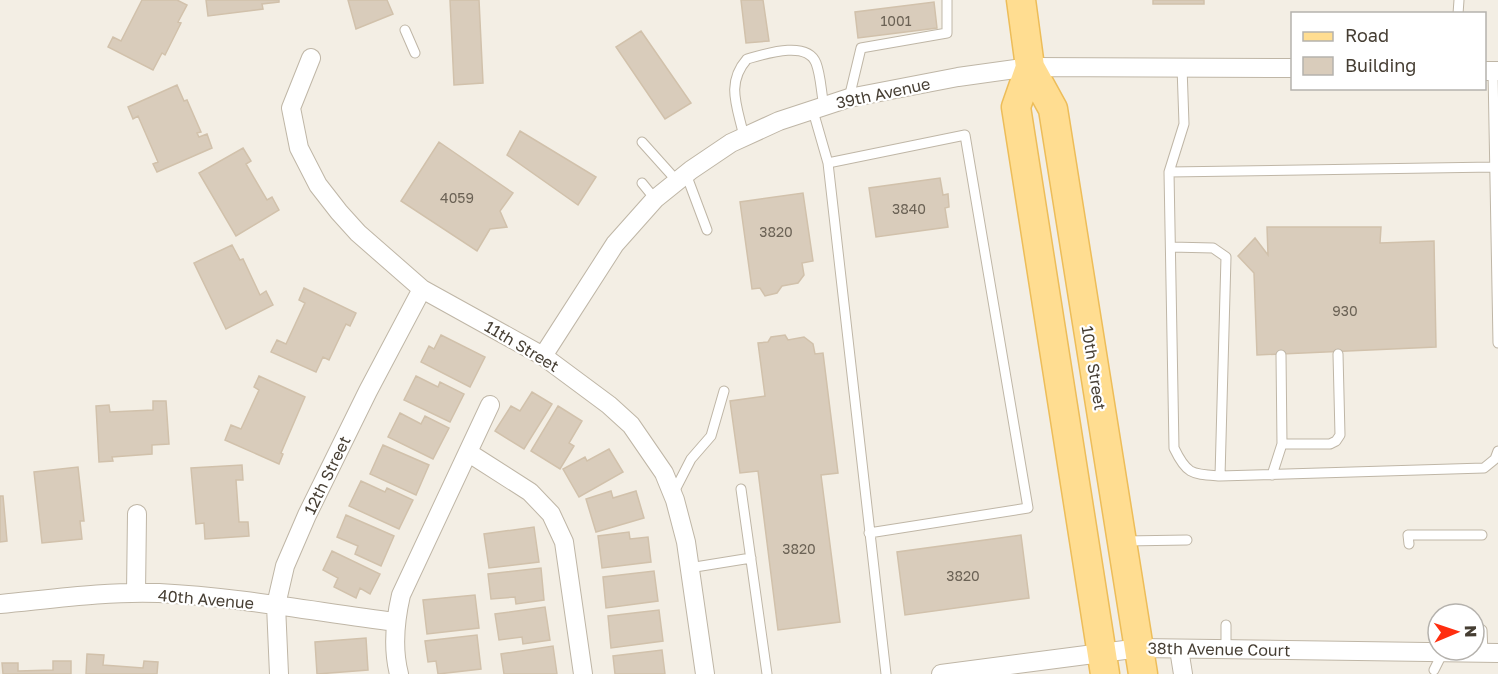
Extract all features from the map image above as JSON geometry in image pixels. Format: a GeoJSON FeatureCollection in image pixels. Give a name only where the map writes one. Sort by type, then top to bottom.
{"type":"FeatureCollection","features":[{"type":"Feature","properties":{"kind":"main road","name":"10th Street"},"geometry":{"type":"LineString","coordinates":[[1021,0],[1030,67],[1053,109],[1142,661]]}},
{"type":"Feature","properties":{"kind":"main road","name":"10th Street"},"geometry":{"type":"LineString","coordinates":[[1030,67],[1016,106],[1103,663]]}},
{"type":"Feature","properties":{"kind":"street","name":"11th Street"},"geometry":{"type":"LineString","coordinates":[[311,58],[291,108],[299,148],[318,185],[339,212],[358,233],[422,289],[543,356],[609,405],[631,425],[664,473],[673,494],[686,542],[705,674]]}},
{"type":"Feature","properties":{"kind":"street","name":"39th Avenue"},"geometry":{"type":"LineString","coordinates":[[543,356],[615,244],[655,199],[731,143],[779,121],[849,98],[958,77],[1030,67],[1291,68]]}},
{"type":"Feature","properties":{"kind":"street","name":"12th Street"},"geometry":{"type":"LineString","coordinates":[[279,674],[276,605],[285,566],[307,514],[422,289]]}},
{"type":"Feature","properties":{"kind":"street"},"geometry":{"type":"LineString","coordinates":[[399,674],[395,660],[395,622],[401,595],[490,405]]}},
{"type":"Feature","properties":{"kind":"street"},"geometry":{"type":"LineString","coordinates":[[469,453],[530,492],[550,514],[564,542],[583,674]]}},
{"type":"Feature","properties":{"kind":"street","name":"40th Avenue"},"geometry":{"type":"LineString","coordinates":[[136,593],[137,514]]}},
{"type":"Feature","properties":{"kind":"street","name":"40th Avenue"},"geometry":{"type":"LineString","coordinates":[[0,604],[159,593],[276,605],[395,622]]}},
{"type":"Feature","properties":{"kind":"street","name":"38th Avenue Court"},"geometry":{"type":"LineString","coordinates":[[941,674],[1142,661],[1179,649],[1426,652]]}},
{"type":"Feature","properties":{"kind":"street"},"geometry":{"type":"LineString","coordinates":[[1179,649],[1183,674]]}},
{"type":"Feature","properties":{"kind":"lane"},"geometry":{"type":"LineString","coordinates":[[849,98],[861,48],[947,33],[947,0]]}},
{"type":"Feature","properties":{"kind":"lane"},"geometry":{"type":"LineString","coordinates":[[405,30],[415,53]]}},
{"type":"Feature","properties":{"kind":"lane"},"geometry":{"type":"LineString","coordinates":[[744,137],[734,78],[747,59],[796,50],[808,52],[816,62],[818,108],[828,163],[886,674]]}},
{"type":"Feature","properties":{"kind":"lane"},"geometry":{"type":"LineString","coordinates":[[1182,66],[1184,124],[1169,172],[1174,448],[1181,464],[1195,474],[1220,476],[1484,468],[1496,459],[1498,451]]}},
{"type":"Feature","properties":{"kind":"lane"},"geometry":{"type":"LineString","coordinates":[[1492,71],[1498,343]]}},
{"type":"Feature","properties":{"kind":"lane"},"geometry":{"type":"LineString","coordinates":[[828,163],[965,135],[1028,508],[869,533]]}},
{"type":"Feature","properties":{"kind":"lane"},"geometry":{"type":"LineString","coordinates":[[642,142],[682,177],[707,230]]}},
{"type":"Feature","properties":{"kind":"lane"},"geometry":{"type":"LineString","coordinates":[[1169,172],[1494,167]]}},
{"type":"Feature","properties":{"kind":"lane"},"geometry":{"type":"LineString","coordinates":[[642,183],[655,199]]}},
{"type":"Feature","properties":{"kind":"lane"},"geometry":{"type":"LineString","coordinates":[[1170,247],[1213,248],[1226,257],[1220,476]]}},
{"type":"Feature","properties":{"kind":"lane"},"geometry":{"type":"LineString","coordinates":[[1282,444],[1330,444],[1340,435],[1338,354]]}},
{"type":"Feature","properties":{"kind":"lane"},"geometry":{"type":"LineString","coordinates":[[1272,475],[1282,444],[1281,356]]}},
{"type":"Feature","properties":{"kind":"lane"},"geometry":{"type":"LineString","coordinates":[[673,494],[691,459],[711,436],[724,391]]}},
{"type":"Feature","properties":{"kind":"lane"},"geometry":{"type":"LineString","coordinates":[[741,489],[767,674]]}},
{"type":"Feature","properties":{"kind":"lane"},"geometry":{"type":"LineString","coordinates":[[1409,544],[1408,535],[1482,535]]}},
{"type":"Feature","properties":{"kind":"lane"},"geometry":{"type":"LineString","coordinates":[[1122,541],[1186,540]]}},
{"type":"Feature","properties":{"kind":"lane"},"geometry":{"type":"LineString","coordinates":[[689,568],[751,558]]}},
{"type":"Feature","properties":{"kind":"lane"},"geometry":{"type":"LineString","coordinates":[[1226,625],[1226,649]]}},
{"type":"Feature","properties":{"kind":"lane"},"geometry":{"type":"LineString","coordinates":[[1434,670],[1438,662]]}},
{"type":"Feature","properties":{"kind":"building"},"geometry":{"type":"Polygon","coordinates":[[[142,0],[177,0],[187,5],[165,55],[162,53],[153,70],[108,47],[113,37],[121,41],[142,0]]]}},
{"type":"Feature","properties":{"kind":"building"},"geometry":{"type":"Polygon","coordinates":[[[206,0],[279,0],[279,2],[262,4],[263,9],[208,16],[206,0]]]}},
{"type":"Feature","properties":{"kind":"building"},"geometry":{"type":"Polygon","coordinates":[[[348,0],[387,0],[393,14],[356,29],[348,0]]]}},
{"type":"Feature","properties":{"kind":"building"},"geometry":{"type":"Polygon","coordinates":[[[450,0],[479,0],[483,83],[454,85],[450,0]]]}},
{"type":"Feature","properties":{"kind":"building"},"geometry":{"type":"Polygon","coordinates":[[[741,0],[763,0],[769,41],[746,43],[741,0]]]}},
{"type":"Feature","properties":{"kind":"building"},"geometry":{"type":"Polygon","coordinates":[[[1153,0],[1204,0],[1204,4],[1153,4],[1153,0]]]}},
{"type":"Feature","properties":{"kind":"building"},"geometry":{"type":"Polygon","coordinates":[[[934,2],[937,28],[858,38],[855,12],[934,2]]]}},
{"type":"Feature","properties":{"kind":"building"},"geometry":{"type":"Polygon","coordinates":[[[641,31],[691,103],[665,119],[616,47],[641,31]]]}},
{"type":"Feature","properties":{"kind":"building"},"geometry":{"type":"Polygon","coordinates":[[[177,85],[184,101],[187,100],[201,132],[197,133],[199,137],[207,134],[212,148],[157,172],[153,164],[158,162],[138,116],[133,119],[128,107],[177,85]]]}},
{"type":"Feature","properties":{"kind":"building"},"geometry":{"type":"Polygon","coordinates":[[[520,131],[596,177],[578,205],[507,155],[520,131]]]}},
{"type":"Feature","properties":{"kind":"building"},"geometry":{"type":"Polygon","coordinates":[[[439,142],[513,193],[500,211],[507,227],[490,229],[477,251],[401,201],[439,142]]]}},
{"type":"Feature","properties":{"kind":"building"},"geometry":{"type":"Polygon","coordinates":[[[243,148],[251,161],[246,164],[267,200],[272,197],[279,210],[236,236],[199,173],[243,148]]]}},
{"type":"Feature","properties":{"kind":"building"},"geometry":{"type":"Polygon","coordinates":[[[940,178],[943,195],[948,194],[949,207],[945,208],[948,227],[876,237],[869,188],[940,178]]]}},
{"type":"Feature","properties":{"kind":"building"},"geometry":{"type":"Polygon","coordinates":[[[803,193],[813,261],[802,263],[804,275],[798,283],[782,286],[777,293],[765,296],[760,288],[752,289],[740,202],[803,193]]]}},
{"type":"Feature","properties":{"kind":"building"},"geometry":{"type":"Polygon","coordinates":[[[1267,227],[1381,227],[1380,243],[1434,241],[1436,347],[1257,355],[1254,273],[1238,256],[1255,238],[1268,255],[1267,227]]]}},
{"type":"Feature","properties":{"kind":"building"},"geometry":{"type":"Polygon","coordinates":[[[232,245],[240,260],[243,259],[260,295],[266,291],[273,305],[226,329],[194,263],[232,245]]]}},
{"type":"Feature","properties":{"kind":"building"},"geometry":{"type":"Polygon","coordinates":[[[304,288],[356,313],[350,326],[346,324],[329,360],[323,357],[316,372],[271,352],[277,340],[286,344],[305,303],[299,300],[304,288]]]}},
{"type":"Feature","properties":{"kind":"building"},"geometry":{"type":"Polygon","coordinates":[[[441,335],[485,357],[470,387],[421,362],[429,346],[434,349],[441,335]]]}},
{"type":"Feature","properties":{"kind":"building"},"geometry":{"type":"Polygon","coordinates":[[[785,335],[788,340],[804,337],[813,344],[815,354],[823,353],[838,473],[821,475],[840,622],[778,630],[758,471],[740,473],[730,401],[765,396],[758,343],[768,342],[771,337],[785,335]]]}},
{"type":"Feature","properties":{"kind":"building"},"geometry":{"type":"Polygon","coordinates":[[[259,376],[305,397],[281,453],[283,454],[279,464],[225,440],[231,425],[241,429],[259,390],[254,387],[259,376]]]}},
{"type":"Feature","properties":{"kind":"building"},"geometry":{"type":"Polygon","coordinates":[[[416,376],[438,387],[440,382],[464,394],[450,422],[404,400],[416,376]]]}},
{"type":"Feature","properties":{"kind":"building"},"geometry":{"type":"Polygon","coordinates":[[[532,392],[552,404],[524,449],[495,431],[511,406],[520,411],[532,392]]]}},
{"type":"Feature","properties":{"kind":"building"},"geometry":{"type":"Polygon","coordinates":[[[153,401],[166,401],[169,444],[152,445],[152,454],[112,457],[113,461],[99,462],[96,406],[109,405],[110,412],[153,410],[153,401]]]}},
{"type":"Feature","properties":{"kind":"building"},"geometry":{"type":"Polygon","coordinates":[[[558,406],[582,421],[569,443],[574,446],[560,469],[531,451],[558,406]]]}},
{"type":"Feature","properties":{"kind":"building"},"geometry":{"type":"Polygon","coordinates":[[[400,413],[421,424],[425,416],[449,428],[433,459],[388,437],[400,413]]]}},
{"type":"Feature","properties":{"kind":"building"},"geometry":{"type":"Polygon","coordinates":[[[383,445],[429,465],[416,495],[370,474],[383,445]]]}},
{"type":"Feature","properties":{"kind":"building"},"geometry":{"type":"Polygon","coordinates":[[[609,449],[623,472],[579,497],[563,469],[585,457],[587,461],[609,449]]]}},
{"type":"Feature","properties":{"kind":"building"},"geometry":{"type":"Polygon","coordinates":[[[242,465],[243,480],[236,480],[239,522],[248,522],[249,536],[205,539],[204,523],[196,524],[191,468],[242,465]]]}},
{"type":"Feature","properties":{"kind":"building"},"geometry":{"type":"Polygon","coordinates":[[[78,467],[84,521],[80,521],[82,539],[42,543],[34,472],[78,467]]]}},
{"type":"Feature","properties":{"kind":"building"},"geometry":{"type":"Polygon","coordinates":[[[361,481],[385,492],[387,488],[413,500],[399,529],[349,506],[361,481]]]}},
{"type":"Feature","properties":{"kind":"building"},"geometry":{"type":"Polygon","coordinates":[[[611,491],[613,498],[636,491],[644,518],[596,532],[586,499],[611,491]]]}},
{"type":"Feature","properties":{"kind":"building"},"geometry":{"type":"Polygon","coordinates":[[[0,496],[3,496],[7,541],[0,542],[0,496]]]}},
{"type":"Feature","properties":{"kind":"building"},"geometry":{"type":"Polygon","coordinates":[[[346,515],[394,536],[381,566],[355,554],[358,546],[337,537],[346,515]]]}},
{"type":"Feature","properties":{"kind":"building"},"geometry":{"type":"Polygon","coordinates":[[[534,527],[539,562],[489,568],[484,534],[534,527]]]}},
{"type":"Feature","properties":{"kind":"building"},"geometry":{"type":"Polygon","coordinates":[[[629,532],[630,539],[648,537],[651,562],[602,568],[598,536],[629,532]]]}},
{"type":"Feature","properties":{"kind":"building"},"geometry":{"type":"Polygon","coordinates":[[[1021,535],[1029,598],[905,615],[897,552],[1021,535]]]}},
{"type":"Feature","properties":{"kind":"building"},"geometry":{"type":"Polygon","coordinates":[[[332,551],[380,574],[370,594],[360,588],[356,598],[334,587],[338,578],[323,570],[332,551]]]}},
{"type":"Feature","properties":{"kind":"building"},"geometry":{"type":"Polygon","coordinates":[[[541,568],[544,600],[516,604],[515,597],[491,599],[488,574],[541,568]]]}},
{"type":"Feature","properties":{"kind":"building"},"geometry":{"type":"Polygon","coordinates":[[[654,571],[658,601],[606,608],[603,577],[654,571]]]}},
{"type":"Feature","properties":{"kind":"building"},"geometry":{"type":"Polygon","coordinates":[[[475,595],[479,628],[427,634],[423,600],[475,595]]]}},
{"type":"Feature","properties":{"kind":"building"},"geometry":{"type":"Polygon","coordinates":[[[545,607],[550,640],[523,644],[522,637],[499,640],[495,614],[545,607]]]}},
{"type":"Feature","properties":{"kind":"building"},"geometry":{"type":"Polygon","coordinates":[[[659,610],[663,641],[611,648],[608,616],[659,610]]]}},
{"type":"Feature","properties":{"kind":"building"},"geometry":{"type":"Polygon","coordinates":[[[477,635],[481,669],[438,674],[436,661],[428,662],[425,641],[477,635]]]}},
{"type":"Feature","properties":{"kind":"building"},"geometry":{"type":"Polygon","coordinates":[[[366,638],[368,670],[317,674],[315,642],[366,638]]]}},
{"type":"Feature","properties":{"kind":"building"},"geometry":{"type":"Polygon","coordinates":[[[553,646],[557,674],[504,674],[501,654],[553,646]]]}},
{"type":"Feature","properties":{"kind":"building"},"geometry":{"type":"Polygon","coordinates":[[[662,650],[665,674],[615,674],[613,656],[662,650]]]}},
{"type":"Feature","properties":{"kind":"building"},"geometry":{"type":"Polygon","coordinates":[[[87,654],[104,655],[103,665],[143,668],[144,661],[158,662],[157,674],[86,674],[87,654]]]}},
{"type":"Feature","properties":{"kind":"building"},"geometry":{"type":"Polygon","coordinates":[[[53,661],[71,661],[71,674],[3,674],[2,663],[18,663],[18,671],[53,670],[53,661]]]}}]}
